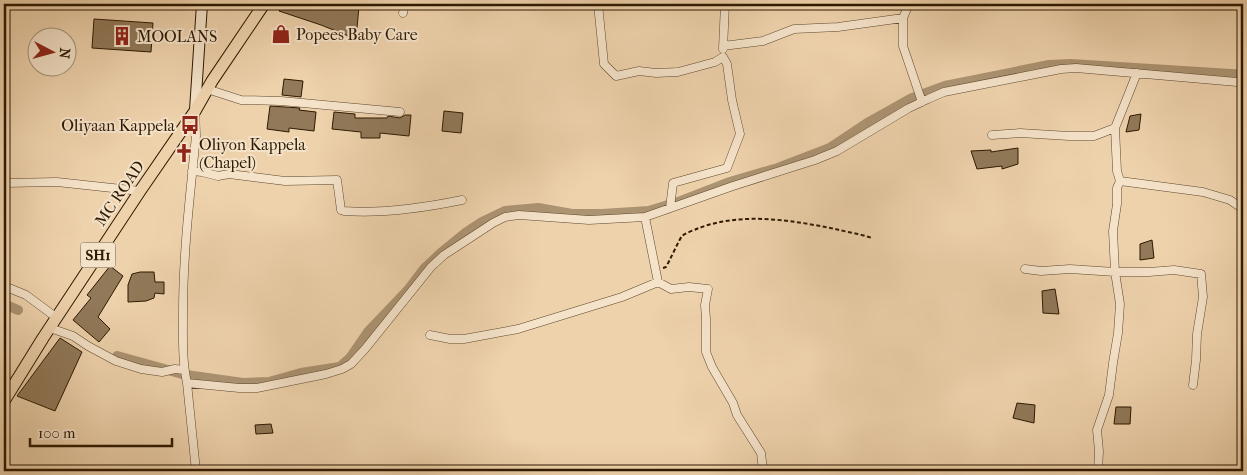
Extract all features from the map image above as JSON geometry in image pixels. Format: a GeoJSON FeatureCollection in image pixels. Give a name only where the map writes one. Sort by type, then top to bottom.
{"type":"FeatureCollection","features":[{"type":"Feature","properties":{"kind":"main road"},"geometry":{"type":"LineString","coordinates":[[195,112],[202,4]]}},
{"type":"Feature","properties":{"kind":"main road","name":"MC ROAD"},"geometry":{"type":"LineString","coordinates":[[4,401],[53,323],[140,191],[195,112],[207,90],[264,4]]}},
{"type":"Feature","properties":{"kind":"street"},"geometry":{"type":"LineString","coordinates":[[4,11],[6,4]]}},
{"type":"Feature","properties":{"kind":"street"},"geometry":{"type":"LineString","coordinates":[[404,13],[405,4]]}},
{"type":"Feature","properties":{"kind":"street"},"geometry":{"type":"LineString","coordinates":[[598,4],[604,64],[616,76],[638,71],[656,73],[678,72],[723,58]]}},
{"type":"Feature","properties":{"kind":"street"},"geometry":{"type":"LineString","coordinates":[[670,208],[673,184],[727,168],[740,134],[732,100],[727,64],[723,58],[725,4]]}},
{"type":"Feature","properties":{"kind":"street"},"geometry":{"type":"LineString","coordinates":[[909,4],[903,18],[903,46],[922,102]]}},
{"type":"Feature","properties":{"kind":"street"},"geometry":{"type":"LineString","coordinates":[[724,46],[763,41],[794,29],[903,18]]}},
{"type":"Feature","properties":{"kind":"street"},"geometry":{"type":"LineString","coordinates":[[187,382],[239,388],[257,388],[342,369],[351,364],[365,349],[431,267],[444,255],[505,217],[519,215],[589,220],[646,217],[837,151],[922,102],[944,92],[1062,69],[1076,68],[1243,83]]}},
{"type":"Feature","properties":{"kind":"street"},"geometry":{"type":"LineString","coordinates":[[1098,471],[1097,430],[1109,395],[1120,304],[1115,272],[1113,231],[1120,181],[1115,128],[1137,73]]}},
{"type":"Feature","properties":{"kind":"street"},"geometry":{"type":"LineString","coordinates":[[207,90],[241,100],[281,101],[400,112]]}},
{"type":"Feature","properties":{"kind":"street"},"geometry":{"type":"LineString","coordinates":[[195,112],[196,136],[183,286],[183,343],[184,370],[187,382],[196,471]]}},
{"type":"Feature","properties":{"kind":"street"},"geometry":{"type":"LineString","coordinates":[[992,135],[1020,133],[1094,136],[1115,128]]}},
{"type":"Feature","properties":{"kind":"street"},"geometry":{"type":"LineString","coordinates":[[192,171],[218,176],[229,174],[285,181],[337,180],[340,210],[344,211],[418,208],[462,200]]}},
{"type":"Feature","properties":{"kind":"street"},"geometry":{"type":"LineString","coordinates":[[1120,181],[1202,192],[1230,200],[1243,209]]}},
{"type":"Feature","properties":{"kind":"street"},"geometry":{"type":"LineString","coordinates":[[4,183],[57,182],[140,191]]}},
{"type":"Feature","properties":{"kind":"street"},"geometry":{"type":"LineString","coordinates":[[646,217],[658,282]]}},
{"type":"Feature","properties":{"kind":"street"},"geometry":{"type":"LineString","coordinates":[[1025,269],[1041,271],[1070,268],[1115,272],[1174,270],[1201,274],[1203,297],[1197,334],[1193,385]]}},
{"type":"Feature","properties":{"kind":"street"},"geometry":{"type":"LineString","coordinates":[[430,335],[450,339],[464,339],[518,329],[622,297],[658,282]]}},
{"type":"Feature","properties":{"kind":"street"},"geometry":{"type":"LineString","coordinates":[[658,282],[671,289],[689,287],[708,289],[705,305],[706,352],[712,367],[733,403],[737,415],[761,453],[763,470]]}},
{"type":"Feature","properties":{"kind":"street"},"geometry":{"type":"LineString","coordinates":[[4,286],[26,295],[53,323],[88,346],[116,361],[141,369],[162,372],[175,369],[184,370]]}},
{"type":"Feature","properties":{"kind":"path"},"geometry":{"type":"LineString","coordinates":[[656,270],[666,267],[681,237],[706,226],[731,221],[746,219],[797,222],[872,238]]}},
{"type":"Feature","properties":{"kind":"building"},"geometry":{"type":"Polygon","coordinates":[[[285,4],[354,4],[359,6],[356,39],[279,11],[285,4]]]}},
{"type":"Feature","properties":{"kind":"building","name":"MOOLANS"},"geometry":{"type":"Polygon","coordinates":[[[94,19],[153,23],[151,52],[92,48],[94,19]]]}},
{"type":"Feature","properties":{"kind":"building"},"geometry":{"type":"Polygon","coordinates":[[[284,79],[303,81],[301,97],[282,95],[284,79]]]}},
{"type":"Feature","properties":{"kind":"building"},"geometry":{"type":"Polygon","coordinates":[[[270,106],[300,108],[299,110],[316,112],[314,131],[289,128],[289,132],[267,129],[270,106]]]}},
{"type":"Feature","properties":{"kind":"building"},"geometry":{"type":"Polygon","coordinates":[[[444,111],[463,113],[461,133],[442,131],[444,111]]]}},
{"type":"Feature","properties":{"kind":"building"},"geometry":{"type":"Polygon","coordinates":[[[334,112],[355,114],[355,118],[387,118],[388,116],[400,118],[405,115],[411,115],[409,136],[380,133],[380,138],[361,138],[361,132],[332,129],[334,112]]]}},
{"type":"Feature","properties":{"kind":"building"},"geometry":{"type":"Polygon","coordinates":[[[1141,114],[1139,130],[1126,132],[1130,116],[1141,114]]]}},
{"type":"Feature","properties":{"kind":"building"},"geometry":{"type":"Polygon","coordinates":[[[1018,148],[1018,164],[1002,169],[1002,166],[977,169],[971,151],[991,150],[991,152],[1018,148]]]}},
{"type":"Feature","properties":{"kind":"building"},"geometry":{"type":"Polygon","coordinates":[[[1152,240],[1154,258],[1140,260],[1140,244],[1152,240]]]}},
{"type":"Feature","properties":{"kind":"building"},"geometry":{"type":"Polygon","coordinates":[[[110,266],[123,276],[98,317],[110,329],[99,342],[73,320],[91,298],[87,295],[110,266]]]}},
{"type":"Feature","properties":{"kind":"building"},"geometry":{"type":"Polygon","coordinates":[[[154,272],[155,282],[164,282],[164,294],[155,293],[154,298],[146,301],[128,302],[128,285],[132,274],[154,272]]]}},
{"type":"Feature","properties":{"kind":"building"},"geometry":{"type":"Polygon","coordinates":[[[1055,289],[1059,314],[1043,313],[1042,291],[1055,289]]]}},
{"type":"Feature","properties":{"kind":"building"},"geometry":{"type":"Polygon","coordinates":[[[60,338],[82,352],[55,411],[17,396],[60,338]]]}},
{"type":"Feature","properties":{"kind":"building"},"geometry":{"type":"Polygon","coordinates":[[[1017,403],[1035,405],[1034,423],[1013,418],[1017,403]]]}},
{"type":"Feature","properties":{"kind":"building"},"geometry":{"type":"Polygon","coordinates":[[[1116,407],[1131,407],[1130,424],[1114,424],[1116,407]]]}},
{"type":"Feature","properties":{"kind":"building"},"geometry":{"type":"Polygon","coordinates":[[[271,424],[273,433],[256,434],[255,425],[271,424]]]}},
{"type":"Feature","properties":{"kind":"waterway"},"geometry":{"type":"LineString","coordinates":[[117,356],[186,375],[243,383],[269,382],[301,373],[340,367],[350,358],[368,332],[408,290],[424,269],[464,234],[482,222],[505,211],[538,208],[572,214],[649,211],[730,182],[778,168],[830,148],[869,122],[910,99],[945,86],[1049,65],[1071,64],[1243,75]]}},
{"type":"Feature","properties":{"kind":"waterway"},"geometry":{"type":"LineString","coordinates":[[4,304],[18,310]]}},
{"type":"Feature","properties":{"kind":"place","name":"Popees Baby Care"},"geometry":{"type":"Point","coordinates":[281,34]}},
{"type":"Feature","properties":{"kind":"place","name":"MOOLANS"},"geometry":{"type":"Point","coordinates":[122,36]}},
{"type":"Feature","properties":{"kind":"place","name":"Oliyaan Kappela"},"geometry":{"type":"Point","coordinates":[190,125]}},
{"type":"Feature","properties":{"kind":"place","name":"Oliyon Kappela (Chapel)"},"geometry":{"type":"Point","coordinates":[184,153]}}]}
